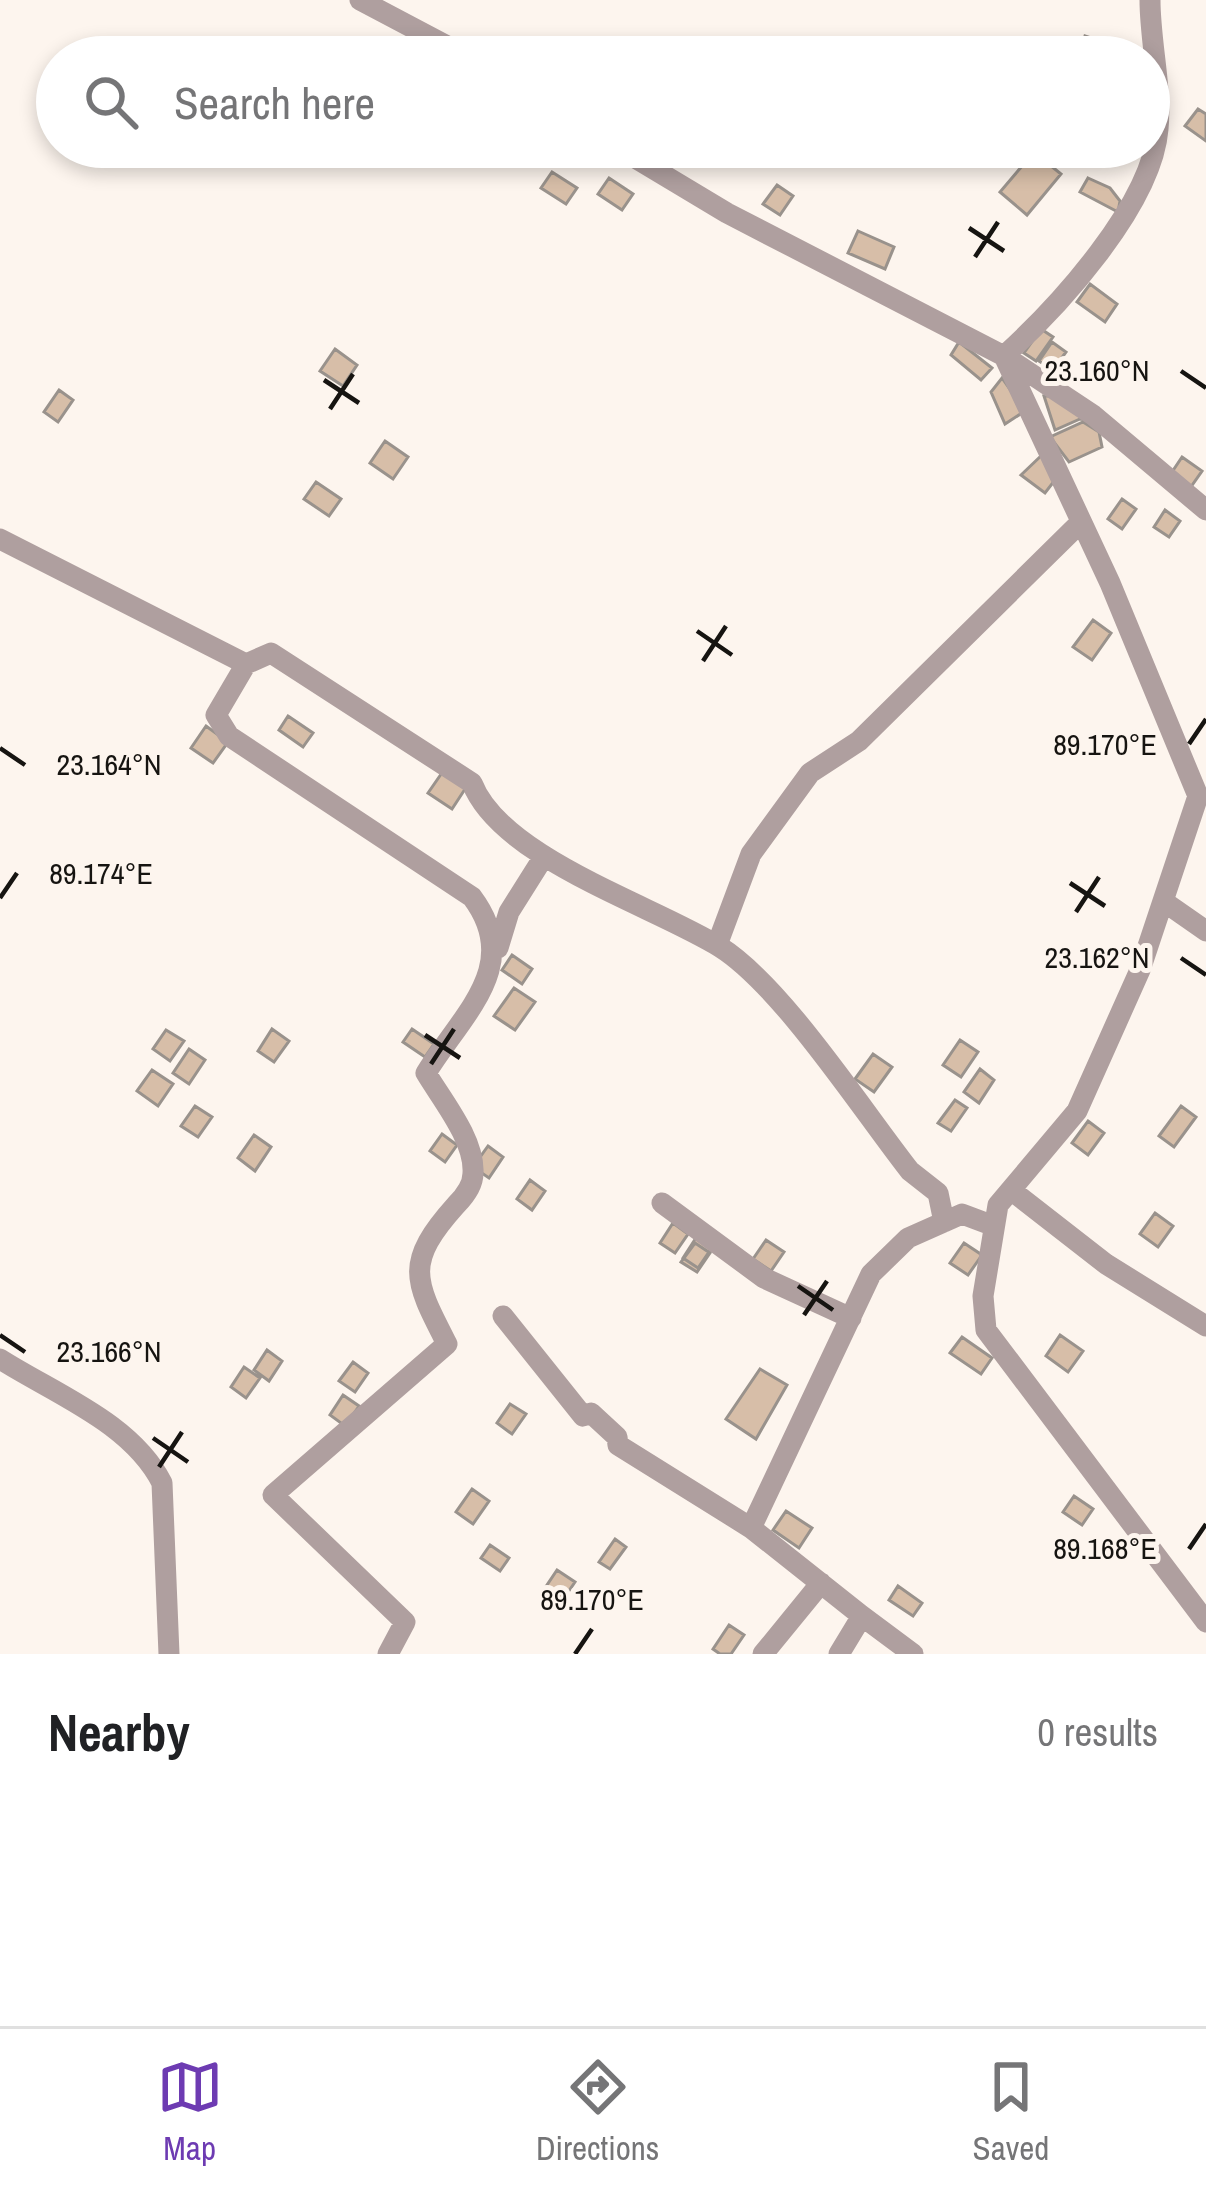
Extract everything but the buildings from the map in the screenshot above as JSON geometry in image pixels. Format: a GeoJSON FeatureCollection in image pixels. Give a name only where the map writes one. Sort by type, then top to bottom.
{"type":"FeatureCollection","features":[{"type":"Feature","properties":{"kind":"street"},"geometry":{"type":"LineString","coordinates":[[360,0],[428,36]]}},
{"type":"Feature","properties":{"kind":"street"},"geometry":{"type":"LineString","coordinates":[[1150,0],[1153,36]]}},
{"type":"Feature","properties":{"kind":"street"},"geometry":{"type":"LineString","coordinates":[[652,168],[728,213],[1004,356],[1093,416],[1206,509]]}},
{"type":"Feature","properties":{"kind":"street"},"geometry":{"type":"LineString","coordinates":[[1004,356],[1043,321],[1080,274],[1125,212],[1147,168]]}},
{"type":"Feature","properties":{"kind":"street"},"geometry":{"type":"LineString","coordinates":[[1004,356],[1198,796],[1140,970],[1077,1111],[998,1205],[983,1296],[986,1330],[1206,1622]]}},
{"type":"Feature","properties":{"kind":"street"},"geometry":{"type":"LineString","coordinates":[[717,945],[751,854],[810,773],[860,740],[1081,522]]}},
{"type":"Feature","properties":{"kind":"street"},"geometry":{"type":"LineString","coordinates":[[0,539],[247,664]]}},
{"type":"Feature","properties":{"kind":"street"},"geometry":{"type":"LineString","coordinates":[[388,1654],[405,1622],[273,1495],[447,1344],[416,1283],[421,1251],[467,1193],[474,1172],[460,1131],[426,1072],[496,964],[494,934],[472,897],[230,736],[216,716],[219,702],[247,664],[271,653],[472,783],[479,802],[543,858],[717,945],[756,974],[910,1171],[938,1193],[944,1222]]}},
{"type":"Feature","properties":{"kind":"street"},"geometry":{"type":"LineString","coordinates":[[496,955],[509,912],[543,858]]}},
{"type":"Feature","properties":{"kind":"street"},"geometry":{"type":"LineString","coordinates":[[1163,901],[1206,931]]}},
{"type":"Feature","properties":{"kind":"street"},"geometry":{"type":"LineString","coordinates":[[1011,1190],[1106,1264],[1206,1326]]}},
{"type":"Feature","properties":{"kind":"street"},"geometry":{"type":"LineString","coordinates":[[662,1203],[764,1278],[851,1318]]}},
{"type":"Feature","properties":{"kind":"street"},"geometry":{"type":"LineString","coordinates":[[751,1528],[871,1274],[908,1238],[962,1214],[994,1226]]}},
{"type":"Feature","properties":{"kind":"street"},"geometry":{"type":"LineString","coordinates":[[503,1316],[583,1416],[591,1413],[617,1437],[618,1445],[751,1528],[913,1654]]}},
{"type":"Feature","properties":{"kind":"street"},"geometry":{"type":"LineString","coordinates":[[0,1359],[132,1441],[152,1462],[162,1483],[169,1654]]}},
{"type":"Feature","properties":{"kind":"street"},"geometry":{"type":"LineString","coordinates":[[763,1654],[820,1583]]}},
{"type":"Feature","properties":{"kind":"street"},"geometry":{"type":"LineString","coordinates":[[839,1654],[862,1616]]}}]}
